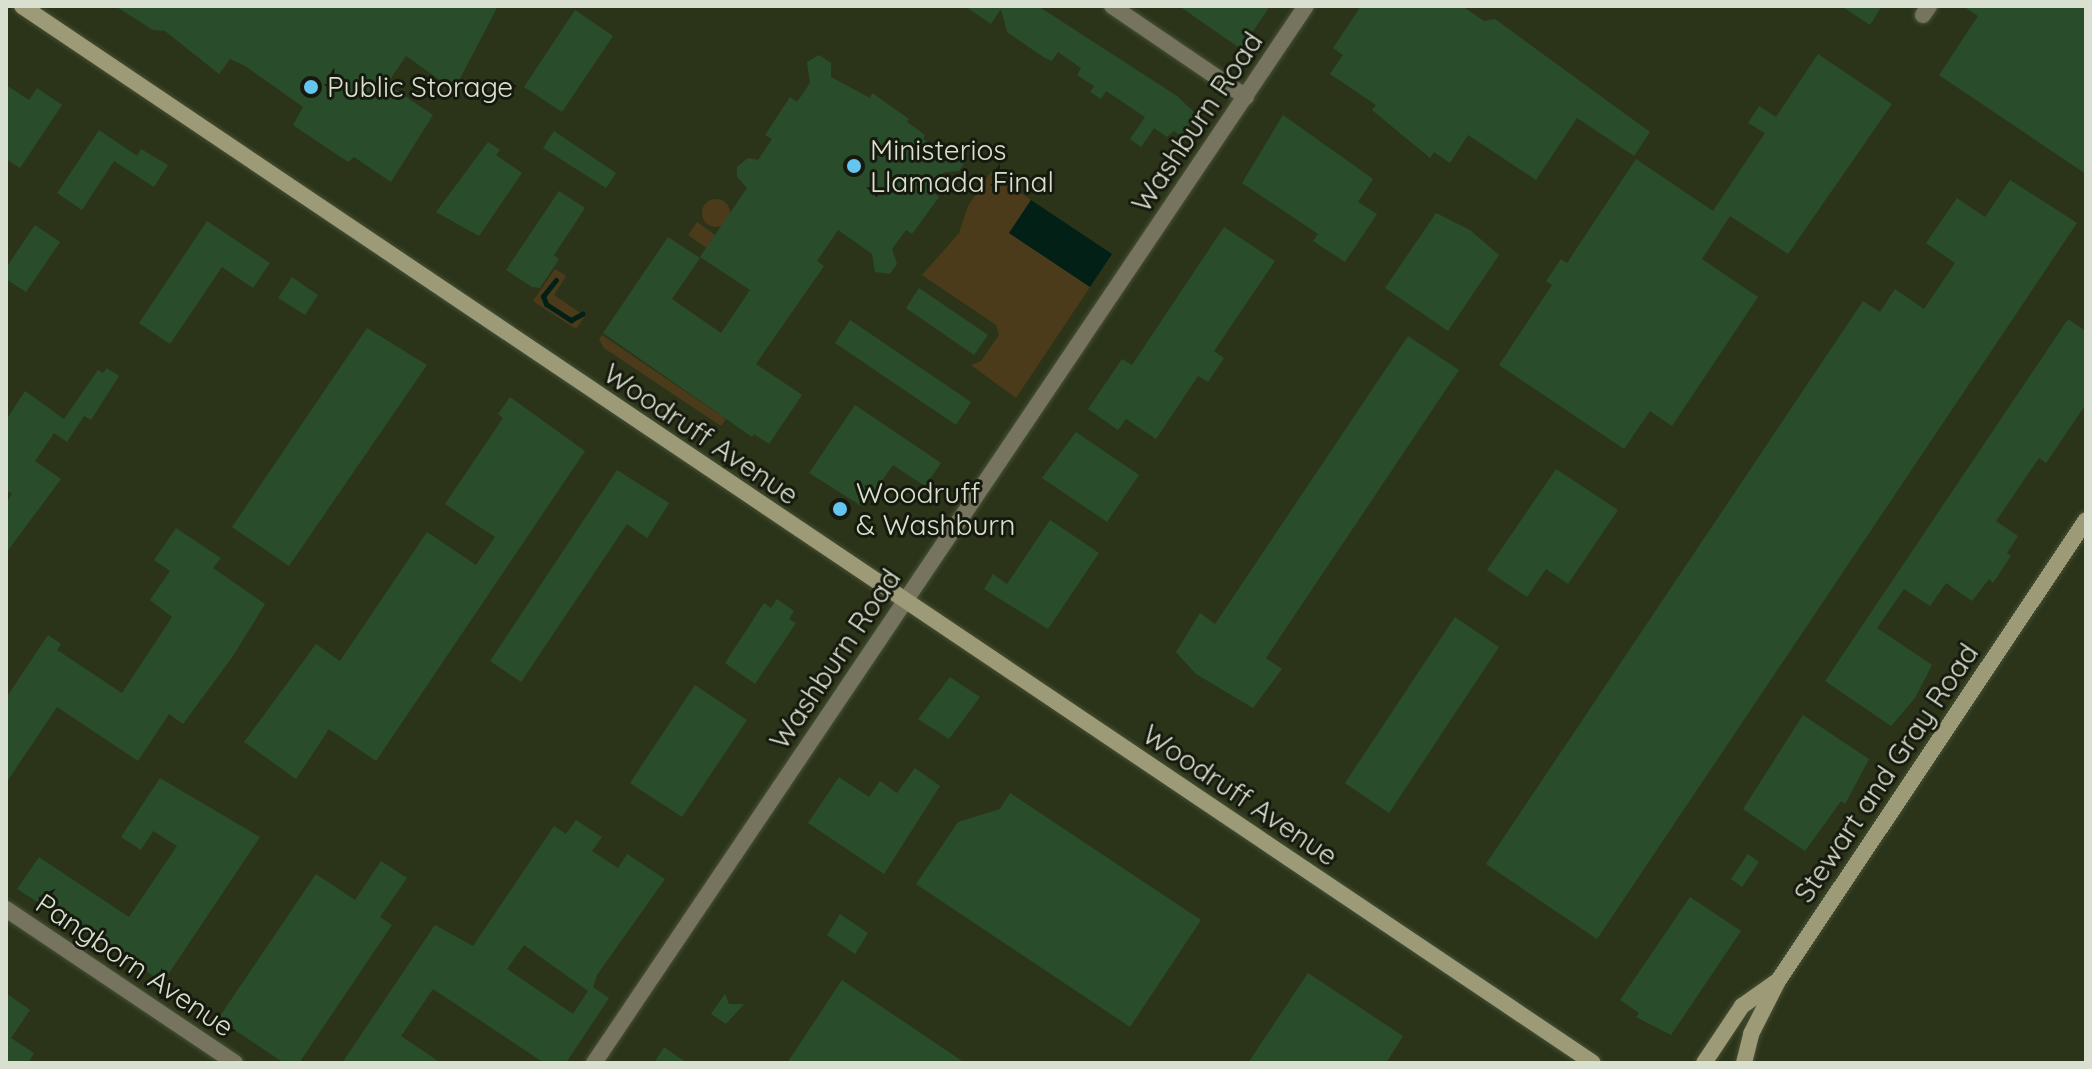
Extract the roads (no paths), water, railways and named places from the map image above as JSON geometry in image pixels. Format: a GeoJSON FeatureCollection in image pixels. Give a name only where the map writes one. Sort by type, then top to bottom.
{"type":"FeatureCollection","features":[{"type":"Feature","properties":{"kind":"main road","name":"Woodruff Avenue"},"geometry":{"type":"LineString","coordinates":[[22,6],[905,603],[1593,1063]]}},
{"type":"Feature","properties":{"kind":"main road","name":"Stewart and Gray Road"},"geometry":{"type":"LineString","coordinates":[[1744,1063],[1751,1034],[1778,981],[2086,520]]}},
{"type":"Feature","properties":{"kind":"main road"},"geometry":{"type":"LineString","coordinates":[[1704,1063],[1742,1006],[1778,981]]}},
{"type":"Feature","properties":{"kind":"street"},"geometry":{"type":"LineString","coordinates":[[1112,6],[1246,97]]}},
{"type":"Feature","properties":{"kind":"street","name":"Washburn Road"},"geometry":{"type":"LineString","coordinates":[[594,1063],[1306,6]]}},
{"type":"Feature","properties":{"kind":"street","name":"Pangborn Avenue"},"geometry":{"type":"LineString","coordinates":[[6,909],[235,1063]]}},
{"type":"Feature","properties":{"kind":"waterway"},"geometry":{"type":"LineString","coordinates":[[556,280],[543,296],[546,304],[571,320],[582,314]]}},
{"type":"Feature","properties":{"kind":"place","name":"Public Storage"},"geometry":{"type":"Point","coordinates":[311,87]}},
{"type":"Feature","properties":{"kind":"place","name":"Ministerios Llamada Final"},"geometry":{"type":"Point","coordinates":[854,166]}},
{"type":"Feature","properties":{"kind":"place","name":"Woodruff & Washburn"},"geometry":{"type":"Point","coordinates":[840,509]}}]}
